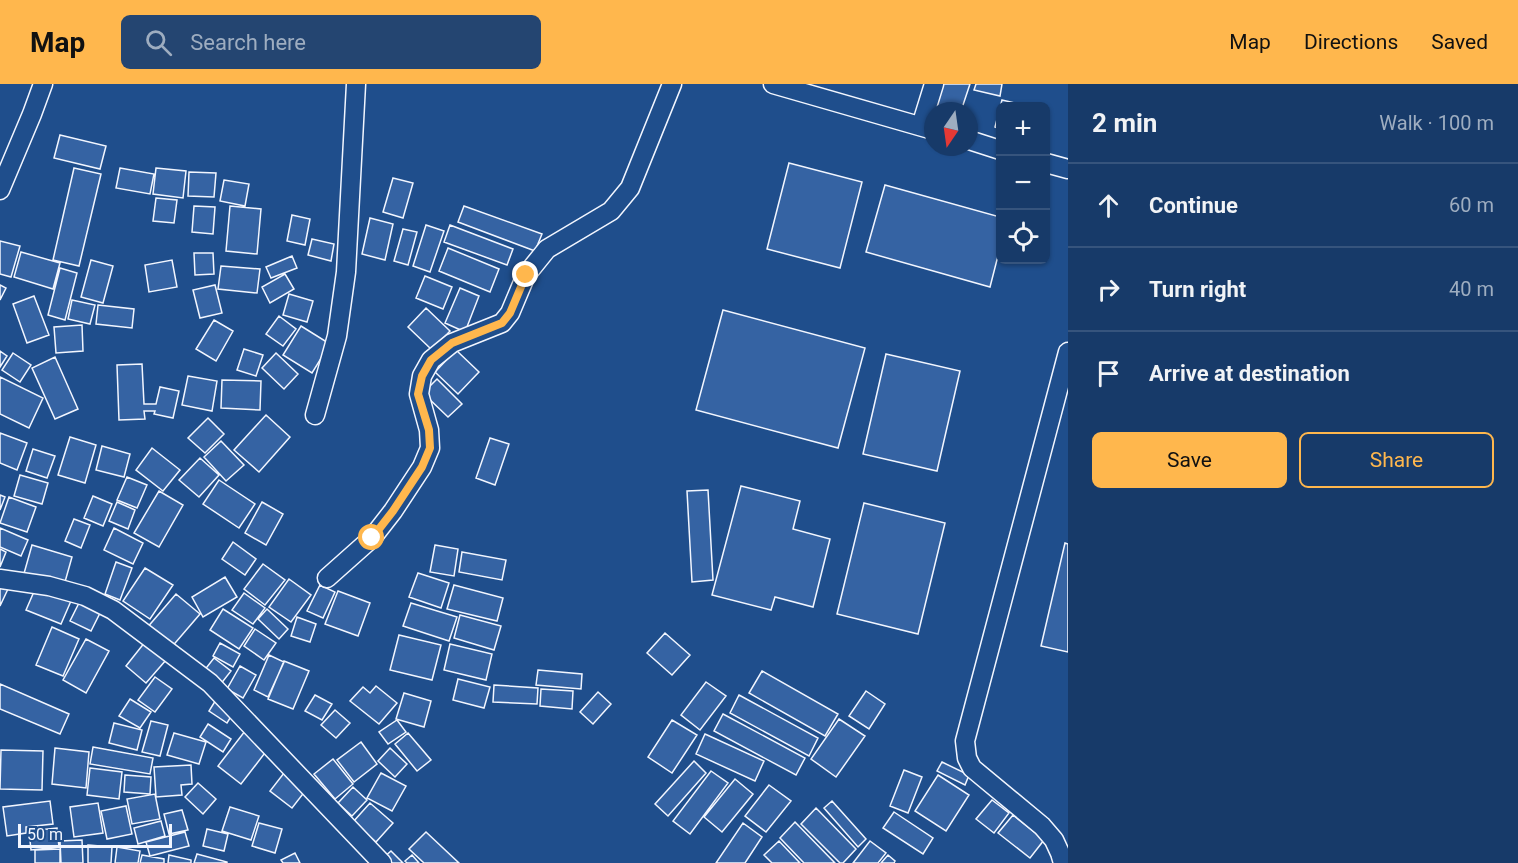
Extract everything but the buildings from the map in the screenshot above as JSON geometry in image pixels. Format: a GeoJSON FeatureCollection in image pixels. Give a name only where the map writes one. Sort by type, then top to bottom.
{"type":"FeatureCollection","features":[{"type":"Feature","properties":{"kind":"street"},"geometry":{"type":"LineString","coordinates":[[0,190],[43,84]]}},
{"type":"Feature","properties":{"kind":"street"},"geometry":{"type":"LineString","coordinates":[[315,415],[337,336],[346,273],[356,84]]}},
{"type":"Feature","properties":{"kind":"street"},"geometry":{"type":"LineString","coordinates":[[327,578],[372,538],[422,467],[430,448],[429,430],[418,394],[422,376],[431,360],[452,343],[502,323],[510,313],[526,275],[547,249],[611,212],[630,188],[672,84]]}},
{"type":"Feature","properties":{"kind":"street"},"geometry":{"type":"LineString","coordinates":[[773,84],[924,127]]}},
{"type":"Feature","properties":{"kind":"street"},"geometry":{"type":"LineString","coordinates":[[931,102],[934,84]]}},
{"type":"Feature","properties":{"kind":"street"},"geometry":{"type":"LineString","coordinates":[[978,143],[996,149]]}},
{"type":"Feature","properties":{"kind":"street"},"geometry":{"type":"LineString","coordinates":[[1050,164],[1068,169]]}},
{"type":"Feature","properties":{"kind":"street"},"geometry":{"type":"LineString","coordinates":[[1063,863],[1054,840],[1042,826],[972,768],[967,758],[965,741],[1068,352]]}},
{"type":"Feature","properties":{"kind":"street"},"geometry":{"type":"LineString","coordinates":[[0,579],[49,586],[85,596],[113,610],[210,683],[382,863]]}},
{"type":"Feature","properties":{"kind":"route"},"geometry":{"type":"LineString","coordinates":[[372,538],[422,467],[430,448],[429,430],[418,394],[422,376],[431,360],[452,343],[502,323],[510,313],[526,275]]}}]}
